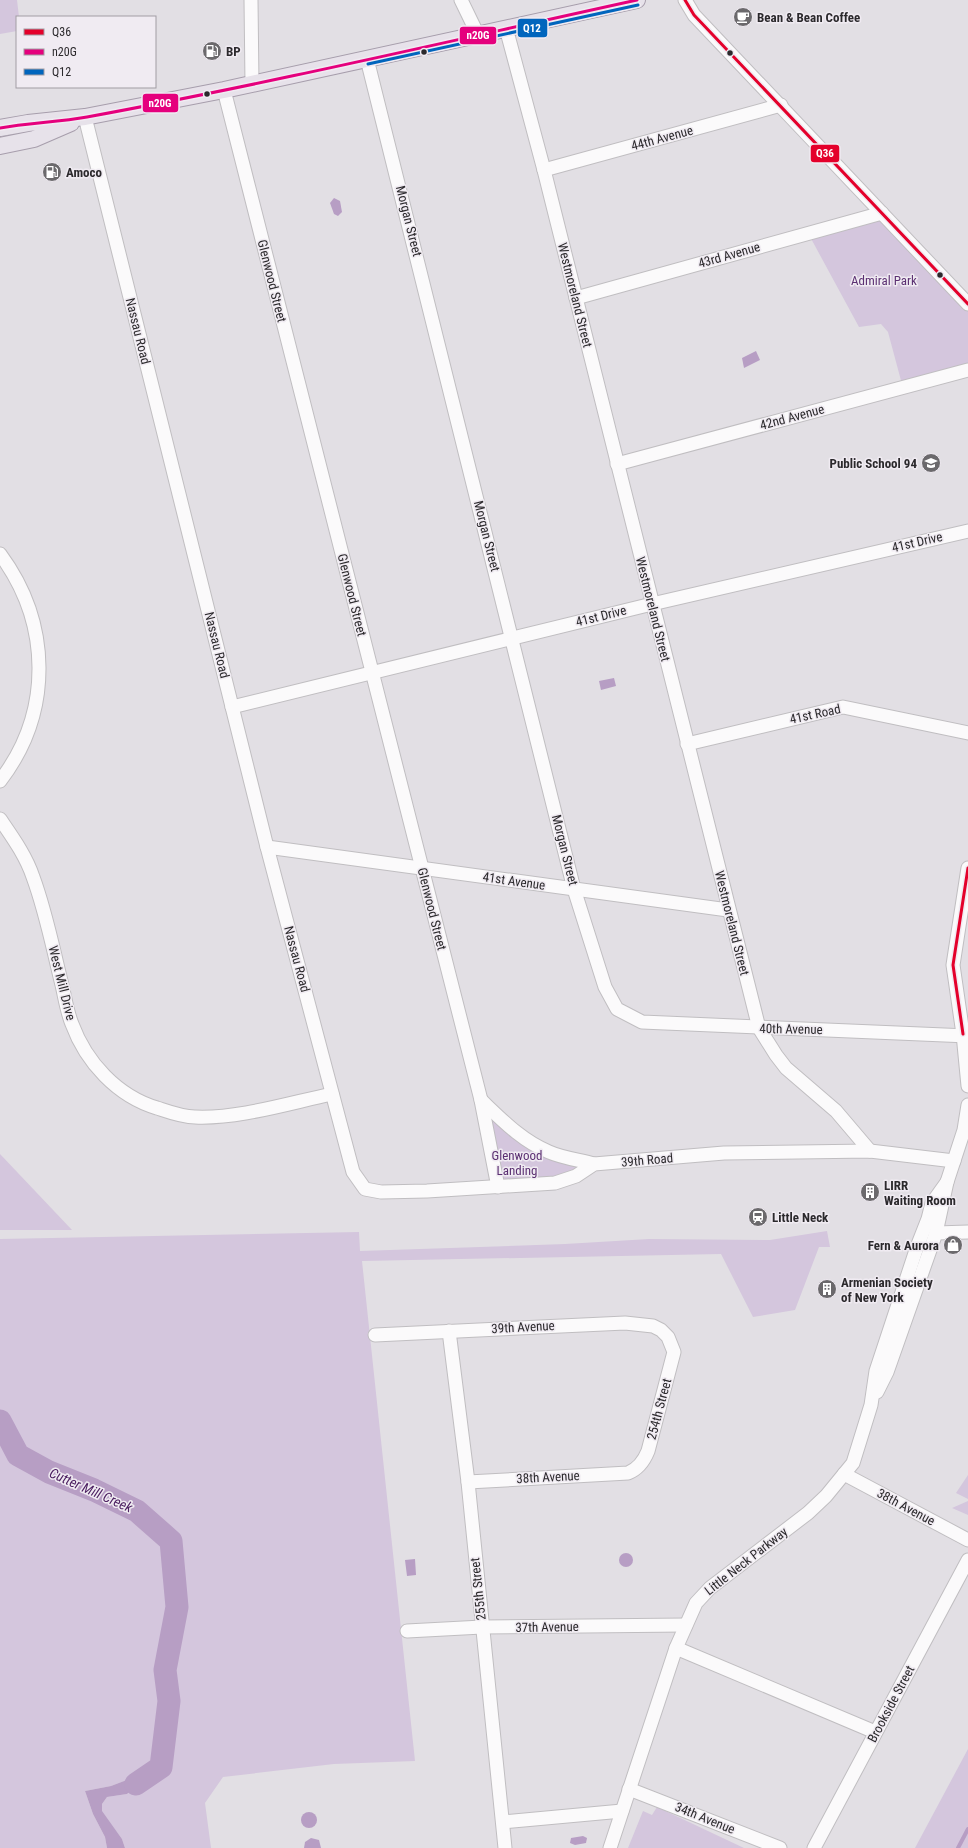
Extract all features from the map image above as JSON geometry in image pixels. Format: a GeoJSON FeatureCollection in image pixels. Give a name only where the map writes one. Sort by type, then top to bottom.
{"type":"FeatureCollection","features":[{"type":"Feature","properties":{"kind":"main road"},"geometry":{"type":"LineString","coordinates":[[0,128],[28,122],[86,117],[224,90],[637,0]]}},
{"type":"Feature","properties":{"kind":"main road"},"geometry":{"type":"LineString","coordinates":[[0,146],[34,138],[86,117]]}},
{"type":"Feature","properties":{"kind":"street"},"geometry":{"type":"LineString","coordinates":[[251,0],[250,56],[252,84]]}},
{"type":"Feature","properties":{"kind":"street"},"geometry":{"type":"LineString","coordinates":[[462,0],[478,34]]}},
{"type":"Feature","properties":{"kind":"street"},"geometry":{"type":"LineString","coordinates":[[685,0],[694,16],[781,105],[968,304]]}},
{"type":"Feature","properties":{"kind":"street","name":"Westmoreland Street"},"geometry":{"type":"LineString","coordinates":[[506,28],[544,170],[728,910],[759,1028],[786,1068],[836,1111],[870,1151]]}},
{"type":"Feature","properties":{"kind":"street","name":"Morgan Street"},"geometry":{"type":"LineString","coordinates":[[367,59],[574,889],[605,987],[617,1009]]}},
{"type":"Feature","properties":{"kind":"street","name":"Glenwood Street"},"geometry":{"type":"LineString","coordinates":[[224,90],[481,1100],[498,1187]]}},
{"type":"Feature","properties":{"kind":"street","name":"44th Avenue"},"geometry":{"type":"LineString","coordinates":[[544,170],[781,105]]}},
{"type":"Feature","properties":{"kind":"street","name":"Nassau Road"},"geometry":{"type":"LineString","coordinates":[[86,117],[267,846],[353,1172]]}},
{"type":"Feature","properties":{"kind":"street","name":"43rd Avenue"},"geometry":{"type":"LineString","coordinates":[[576,298],[882,213]]}},
{"type":"Feature","properties":{"kind":"street","name":"42nd Avenue"},"geometry":{"type":"LineString","coordinates":[[617,464],[968,370]]}},
{"type":"Feature","properties":{"kind":"street","name":"41st Drive"},"geometry":{"type":"LineString","coordinates":[[232,707],[652,604],[968,531]]}},
{"type":"Feature","properties":{"kind":"street"},"geometry":{"type":"LineString","coordinates":[[0,554],[11,570],[23,593],[32,618],[38,643],[39,670],[37,696],[31,721],[19,754],[0,781]]}},
{"type":"Feature","properties":{"kind":"street","name":"41st Road"},"geometry":{"type":"LineString","coordinates":[[687,744],[843,707],[968,733]]}},
{"type":"Feature","properties":{"kind":"street","name":"West Mill Drive"},"geometry":{"type":"LineString","coordinates":[[0,819],[24,856],[33,876],[43,906],[72,1024],[89,1058],[112,1084],[145,1104],[178,1115],[194,1118],[223,1117],[332,1094]]}},
{"type":"Feature","properties":{"kind":"street","name":"41st Avenue"},"geometry":{"type":"LineString","coordinates":[[267,846],[323,855],[728,910]]}},
{"type":"Feature","properties":{"kind":"street"},"geometry":{"type":"LineString","coordinates":[[968,868],[966,894],[953,966],[966,1035],[968,1086]]}},
{"type":"Feature","properties":{"kind":"street","name":"40th Avenue"},"geometry":{"type":"LineString","coordinates":[[617,1009],[642,1022],[759,1028],[966,1035]]}},
{"type":"Feature","properties":{"kind":"street"},"geometry":{"type":"LineString","coordinates":[[481,1100],[511,1128],[530,1142],[550,1152],[594,1164]]}},
{"type":"Feature","properties":{"kind":"street","name":"Little Neck Parkway"},"geometry":{"type":"LineString","coordinates":[[610,1848],[676,1648],[696,1602],[702,1595],[808,1513],[826,1496],[853,1463],[871,1405],[887,1372],[911,1299],[936,1233],[947,1182],[964,1130],[968,1105]]}},
{"type":"Feature","properties":{"kind":"street","name":"39th Road"},"geometry":{"type":"LineString","coordinates":[[353,1172],[365,1189],[381,1192],[555,1183],[576,1176],[594,1164],[724,1153],[870,1151],[954,1161]]}},
{"type":"Feature","properties":{"kind":"street","name":"Little Neck Parkway"},"geometry":{"type":"LineString","coordinates":[[871,1405],[876,1371],[917,1247],[928,1219],[932,1203],[947,1182]]}},
{"type":"Feature","properties":{"kind":"street"},"geometry":{"type":"LineString","coordinates":[[936,1233],[968,1232]]}},
{"type":"Feature","properties":{"kind":"street","name":"39th Avenue"},"geometry":{"type":"LineString","coordinates":[[375,1335],[625,1323],[653,1326],[668,1337]]}},
{"type":"Feature","properties":{"kind":"street","name":"255th Street"},"geometry":{"type":"LineString","coordinates":[[449,1331],[468,1482],[505,1848]]}},
{"type":"Feature","properties":{"kind":"street","name":"254th Street"},"geometry":{"type":"LineString","coordinates":[[628,1472],[634,1470],[648,1452],[674,1352],[668,1337]]}},
{"type":"Feature","properties":{"kind":"street","name":"38th Avenue"},"geometry":{"type":"LineString","coordinates":[[468,1482],[628,1472]]}},
{"type":"Feature","properties":{"kind":"street","name":"38th Avenue"},"geometry":{"type":"LineString","coordinates":[[844,1474],[968,1540]]}},
{"type":"Feature","properties":{"kind":"street","name":"Brookside Street"},"geometry":{"type":"LineString","coordinates":[[814,1848],[968,1560]]}},
{"type":"Feature","properties":{"kind":"street","name":"37th Avenue"},"geometry":{"type":"LineString","coordinates":[[407,1631],[482,1628],[686,1625]]}},
{"type":"Feature","properties":{"kind":"street"},"geometry":{"type":"LineString","coordinates":[[676,1648],[875,1732]]}},
{"type":"Feature","properties":{"kind":"street","name":"34th Avenue"},"geometry":{"type":"LineString","coordinates":[[629,1789],[780,1848]]}},
{"type":"Feature","properties":{"kind":"street"},"geometry":{"type":"LineString","coordinates":[[503,1822],[622,1811]]}},
{"type":"Feature","properties":{"kind":"green space"},"geometry":{"type":"Polygon","coordinates":[[[0,0],[17,0],[19,16],[16,16],[16,31],[0,34],[0,0]]]}},
{"type":"Feature","properties":{"kind":"green space","name":"Admiral Park"},"geometry":{"type":"Polygon","coordinates":[[[882,213],[968,304],[968,370],[903,388],[888,332],[881,324],[859,327],[808,233],[882,213]]]}},
{"type":"Feature","properties":{"kind":"green space","name":"Glenwood Landing"},"geometry":{"type":"Polygon","coordinates":[[[481,1100],[530,1142],[594,1164],[576,1176],[498,1187],[481,1100]]]}},
{"type":"Feature","properties":{"kind":"green space"},"geometry":{"type":"Polygon","coordinates":[[[0,1154],[72,1230],[0,1230],[0,1154]]]}},
{"type":"Feature","properties":{"kind":"green space"},"geometry":{"type":"Polygon","coordinates":[[[827,1231],[830,1247],[819,1247],[795,1310],[753,1317],[721,1254],[362,1261],[415,1761],[334,1764],[223,1777],[205,1803],[211,1848],[125,1848],[122,1839],[101,1811],[102,1804],[107,1797],[127,1794],[160,1768],[111,1786],[85,1791],[93,1814],[105,1837],[107,1848],[0,1848],[0,1239],[359,1232],[360,1251],[565,1244],[649,1239],[770,1240],[827,1231]]]}},
{"type":"Feature","properties":{"kind":"green space"},"geometry":{"type":"Polygon","coordinates":[[[968,1475],[968,1499],[956,1493],[968,1475]]]}},
{"type":"Feature","properties":{"kind":"green space"},"geometry":{"type":"Polygon","coordinates":[[[968,1501],[968,1515],[952,1508],[968,1501]]]}},
{"type":"Feature","properties":{"kind":"green space"},"geometry":{"type":"Polygon","coordinates":[[[968,1749],[968,1848],[915,1848],[968,1749]]]}},
{"type":"Feature","properties":{"kind":"green space"},"geometry":{"type":"Polygon","coordinates":[[[657,1807],[744,1848],[628,1848],[643,1811],[652,1815],[657,1807]]]}},
{"type":"Feature","properties":{"kind":"shaded area"},"geometry":{"type":"Polygon","coordinates":[[[334,198],[340,201],[342,212],[338,216],[334,214],[330,203],[334,198]]]}},
{"type":"Feature","properties":{"kind":"shaded area"},"geometry":{"type":"Polygon","coordinates":[[[756,351],[760,360],[744,368],[742,358],[756,351]]]}},
{"type":"Feature","properties":{"kind":"shaded area"},"geometry":{"type":"Polygon","coordinates":[[[614,678],[616,686],[601,690],[599,681],[614,678]]]}},
{"type":"Feature","properties":{"kind":"shaded area"},"geometry":{"type":"Polygon","coordinates":[[[623,1553],[629,1553],[633,1557],[633,1563],[629,1567],[623,1567],[619,1563],[619,1557],[623,1553]]]}},
{"type":"Feature","properties":{"kind":"shaded area"},"geometry":{"type":"Polygon","coordinates":[[[415,1559],[416,1575],[407,1576],[405,1560],[415,1559]]]}},
{"type":"Feature","properties":{"kind":"shaded area"},"geometry":{"type":"Polygon","coordinates":[[[161,1767],[127,1794],[107,1797],[102,1804],[102,1811],[122,1839],[125,1848],[107,1848],[105,1837],[93,1814],[85,1791],[111,1786],[161,1767]]]}},
{"type":"Feature","properties":{"kind":"shaded area"},"geometry":{"type":"Polygon","coordinates":[[[306,1812],[312,1812],[317,1817],[315,1826],[312,1828],[306,1828],[301,1823],[301,1817],[306,1812]]]}},
{"type":"Feature","properties":{"kind":"shaded area"},"geometry":{"type":"Polygon","coordinates":[[[583,1836],[587,1838],[586,1843],[575,1845],[570,1843],[571,1838],[583,1836]]]}},
{"type":"Feature","properties":{"kind":"shaded area"},"geometry":{"type":"Polygon","coordinates":[[[311,1838],[319,1840],[321,1848],[304,1848],[305,1842],[311,1838]]]}},
{"type":"Feature","properties":{"kind":"waterway","name":"Cutter Mill Creek"},"geometry":{"type":"LineString","coordinates":[[0,1421],[18,1455],[49,1472],[94,1490],[137,1511],[171,1541],[177,1607],[165,1670],[169,1701],[161,1767],[136,1784]]}},
{"type":"Feature","properties":{"kind":"waterway"},"geometry":{"type":"LineString","coordinates":[[958,1848],[968,1829]]}},
{"type":"Feature","properties":{"kind":"transit line","name":"n20G"},"geometry":{"type":"LineString","coordinates":[[0,128],[87,117],[156,104],[363,61],[637,0]]}},
{"type":"Feature","properties":{"kind":"transit line","name":"Q36"},"geometry":{"type":"LineString","coordinates":[[685,0],[694,15],[968,304]]}},
{"type":"Feature","properties":{"kind":"transit line","name":"Q12"},"geometry":{"type":"LineString","coordinates":[[368,64],[638,5]]}},
{"type":"Feature","properties":{"kind":"transit line","name":"Q36"},"geometry":{"type":"LineString","coordinates":[[963,1034],[953,965],[968,868]]}},
{"type":"Feature","properties":{"kind":"place","name":"Bean & Bean Coffee"},"geometry":{"type":"Point","coordinates":[743,17]}},
{"type":"Feature","properties":{"kind":"place","name":"BP"},"geometry":{"type":"Point","coordinates":[212,51]}},
{"type":"Feature","properties":{"kind":"place","name":"Amoco"},"geometry":{"type":"Point","coordinates":[52,172]}},
{"type":"Feature","properties":{"kind":"place","name":"Public School 94"},"geometry":{"type":"Point","coordinates":[931,463]}},
{"type":"Feature","properties":{"kind":"place","name":"LIRR Waiting Room"},"geometry":{"type":"Point","coordinates":[870,1192]}},
{"type":"Feature","properties":{"kind":"place","name":"Little Neck"},"geometry":{"type":"Point","coordinates":[758,1217]}},
{"type":"Feature","properties":{"kind":"place","name":"Fern & Aurora"},"geometry":{"type":"Point","coordinates":[953,1245]}},
{"type":"Feature","properties":{"kind":"place","name":"Armenian Society of New York"},"geometry":{"type":"Point","coordinates":[827,1289]}}]}
